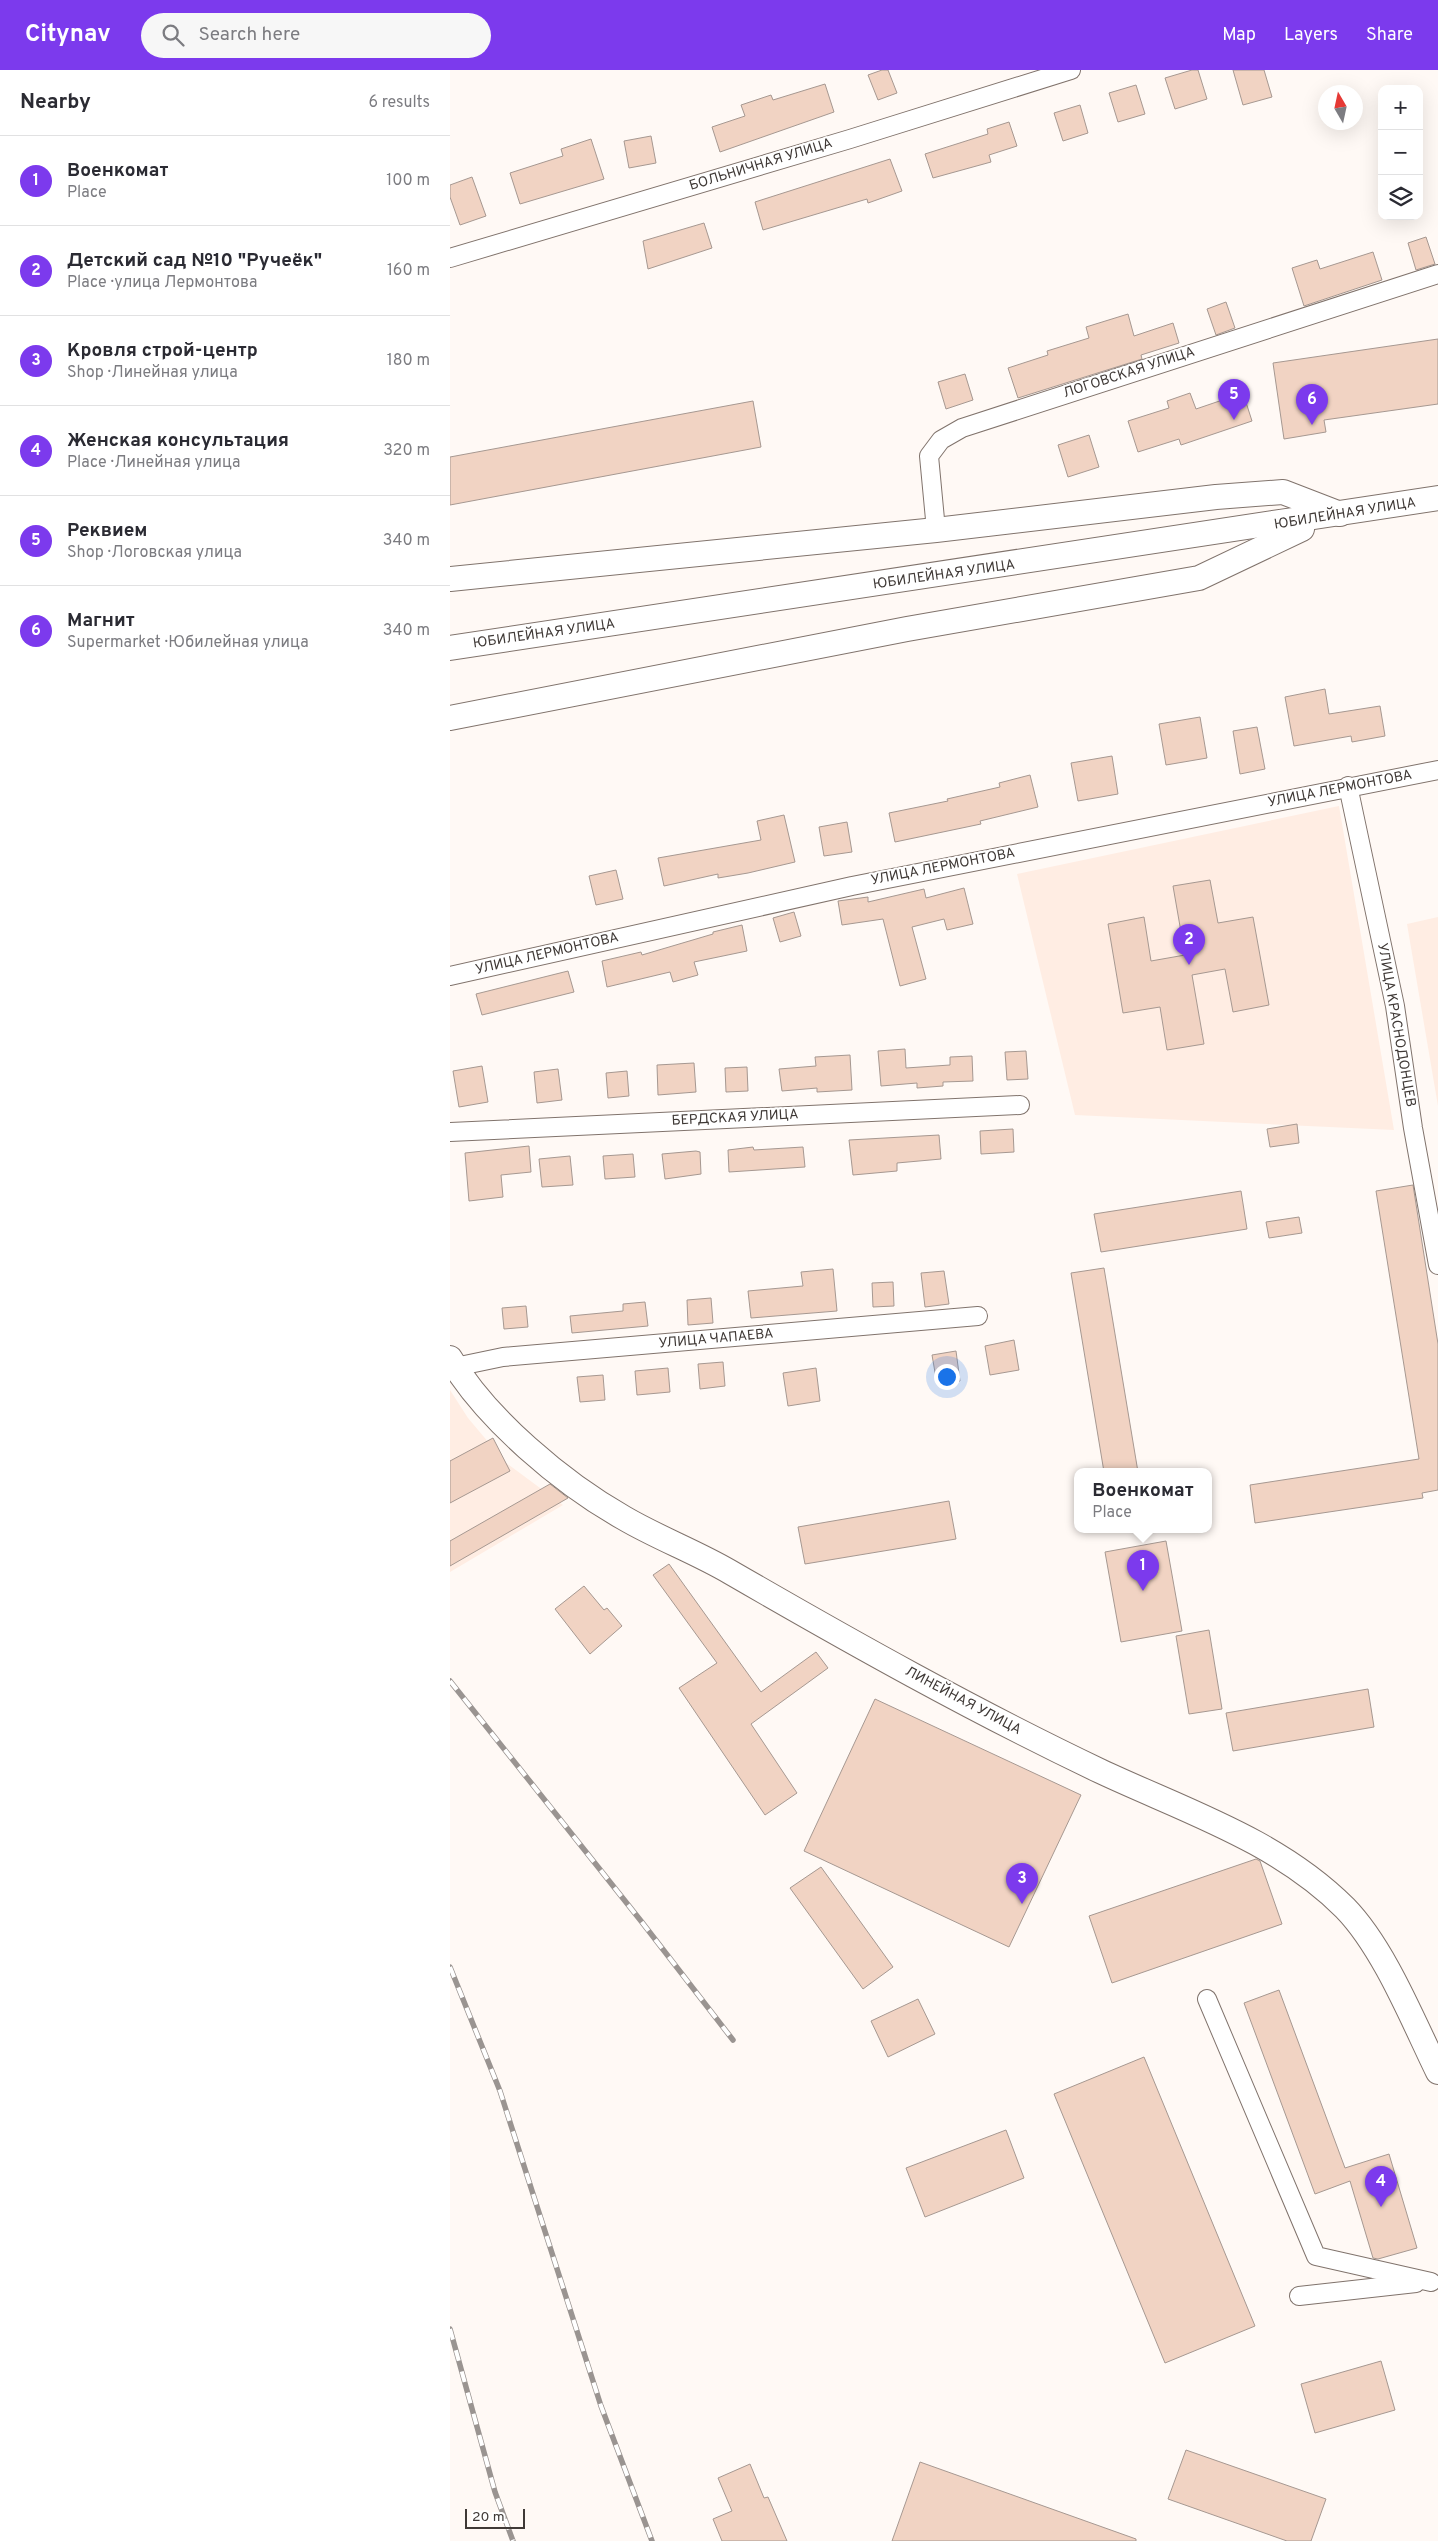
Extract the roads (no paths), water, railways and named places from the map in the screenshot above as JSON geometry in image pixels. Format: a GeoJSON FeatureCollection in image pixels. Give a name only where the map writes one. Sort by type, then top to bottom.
{"type":"FeatureCollection","features":[{"type":"Feature","properties":{"kind":"main road"},"geometry":{"type":"LineString","coordinates":[[450,579],[936,530],[1216,497],[1282,492],[1341,515]]}},
{"type":"Feature","properties":{"kind":"main road","name":"ЮБИЛЕЙНАЯ УЛИЦА"},"geometry":{"type":"LineString","coordinates":[[450,648],[1341,515],[1438,498]]}},
{"type":"Feature","properties":{"kind":"main road"},"geometry":{"type":"LineString","coordinates":[[450,718],[907,629],[1199,578],[1283,537],[1341,515]]}},
{"type":"Feature","properties":{"kind":"main road","name":"ЛИНЕЙНАЯ УЛИЦА"},"geometry":{"type":"LineString","coordinates":[[452,1362],[488,1410],[536,1455],[623,1518],[714,1562],[840,1636],[1048,1746],[1214,1820],[1268,1849],[1303,1873],[1348,1911],[1367,1937],[1388,1971],[1438,2072]]}},
{"type":"Feature","properties":{"kind":"street","name":"БОЛЬНИЧНАЯ УЛИЦА"},"geometry":{"type":"LineString","coordinates":[[450,258],[850,139],[1071,70]]}},
{"type":"Feature","properties":{"kind":"street","name":"ЛОГОВСКАЯ УЛИЦА"},"geometry":{"type":"LineString","coordinates":[[936,530],[929,456],[941,440],[962,428],[1408,282],[1438,274]]}},
{"type":"Feature","properties":{"kind":"street","name":"УЛИЦА ЛЕРМОНТОВА"},"geometry":{"type":"LineString","coordinates":[[450,976],[852,886],[1348,786],[1438,770]]}},
{"type":"Feature","properties":{"kind":"street","name":"УЛИЦА КРАСНОДОНЦЕВ"},"geometry":{"type":"LineString","coordinates":[[1348,786],[1395,1006],[1413,1128],[1438,1266]]}},
{"type":"Feature","properties":{"kind":"street","name":"БЕРДСКАЯ УЛИЦА"},"geometry":{"type":"LineString","coordinates":[[450,1132],[1020,1105]]}},
{"type":"Feature","properties":{"kind":"street","name":"УЛИЦА ЧАПАЕВА"},"geometry":{"type":"LineString","coordinates":[[452,1362],[978,1316]]}},
{"type":"Feature","properties":{"kind":"street"},"geometry":{"type":"LineString","coordinates":[[1208,1999],[1316,2256],[1435,2280]]}},
{"type":"Feature","properties":{"kind":"street"},"geometry":{"type":"LineString","coordinates":[[1300,2296],[1435,2280]]}},
{"type":"Feature","properties":{"kind":"railway"},"geometry":{"type":"LineString","coordinates":[[450,1681],[733,2040]]}},
{"type":"Feature","properties":{"kind":"railway"},"geometry":{"type":"LineString","coordinates":[[450,1967],[500,2091],[601,2406],[652,2541]]}},
{"type":"Feature","properties":{"kind":"railway"},"geometry":{"type":"LineString","coordinates":[[450,2329],[495,2492],[513,2541]]}},
{"type":"Feature","properties":{"kind":"place","name":"Реквием"},"geometry":{"type":"Point","coordinates":[1234,420]}},
{"type":"Feature","properties":{"kind":"place","name":"Магнит"},"geometry":{"type":"Point","coordinates":[1312,425]}},
{"type":"Feature","properties":{"kind":"place","name":"Детский сад №10 \"Ручеёк\""},"geometry":{"type":"Point","coordinates":[1189,965]}},
{"type":"Feature","properties":{"kind":"place","name":"Военкомат"},"geometry":{"type":"Point","coordinates":[1143,1591]}},
{"type":"Feature","properties":{"kind":"place","name":"Кровля строй-центр"},"geometry":{"type":"Point","coordinates":[1022,1904]}},
{"type":"Feature","properties":{"kind":"place","name":"Женская консультация"},"geometry":{"type":"Point","coordinates":[1381,2207]}}]}
